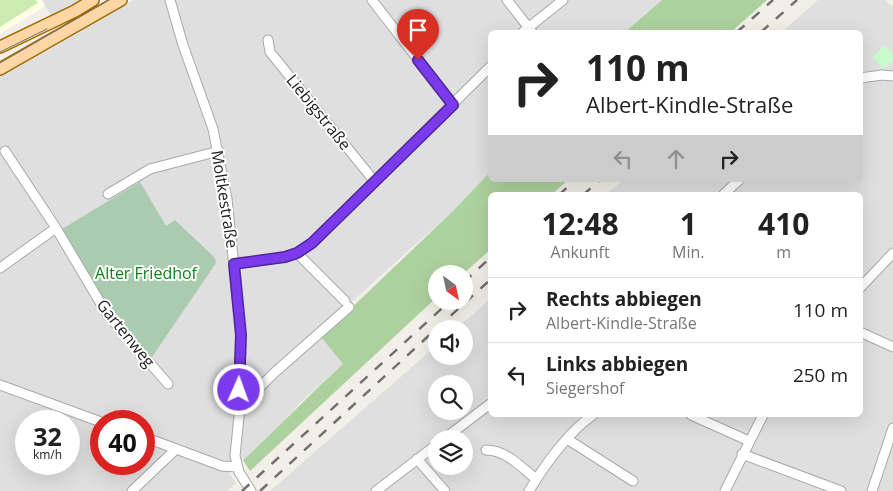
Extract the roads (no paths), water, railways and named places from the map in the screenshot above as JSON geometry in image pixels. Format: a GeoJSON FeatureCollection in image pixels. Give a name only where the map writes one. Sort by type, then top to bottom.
{"type":"FeatureCollection","features":[{"type":"Feature","properties":{"kind":"main road"},"geometry":{"type":"LineString","coordinates":[[0,47],[75,11],[93,0]]}},
{"type":"Feature","properties":{"kind":"main road"},"geometry":{"type":"LineString","coordinates":[[0,69],[121,0]]}},
{"type":"Feature","properties":{"kind":"street","name":"Moltkestraße"},"geometry":{"type":"LineString","coordinates":[[170,0],[183,45],[206,106],[219,151],[227,199],[241,335],[236,466]]}},
{"type":"Feature","properties":{"kind":"street"},"geometry":{"type":"LineString","coordinates":[[372,0],[453,105]]}},
{"type":"Feature","properties":{"kind":"street"},"geometry":{"type":"LineString","coordinates":[[506,0],[527,30]]}},
{"type":"Feature","properties":{"kind":"street"},"geometry":{"type":"LineString","coordinates":[[529,30],[563,0]]}},
{"type":"Feature","properties":{"kind":"street","name":"Liebigstraße"},"geometry":{"type":"LineString","coordinates":[[268,40],[270,52],[375,182]]}},
{"type":"Feature","properties":{"kind":"street"},"geometry":{"type":"LineString","coordinates":[[234,264],[285,257],[297,253],[312,243],[488,69]]}},
{"type":"Feature","properties":{"kind":"street"},"geometry":{"type":"LineString","coordinates":[[863,78],[882,75],[893,76]]}},
{"type":"Feature","properties":{"kind":"street","name":"Gartenweg"},"geometry":{"type":"LineString","coordinates":[[5,151],[56,228],[107,314],[168,384]]}},
{"type":"Feature","properties":{"kind":"street"},"geometry":{"type":"LineString","coordinates":[[108,194],[150,169],[219,151]]}},
{"type":"Feature","properties":{"kind":"street"},"geometry":{"type":"LineString","coordinates":[[726,192],[737,182]]}},
{"type":"Feature","properties":{"kind":"street"},"geometry":{"type":"LineString","coordinates":[[0,268],[56,228]]}},
{"type":"Feature","properties":{"kind":"street"},"geometry":{"type":"LineString","coordinates":[[239,402],[249,398],[347,304],[297,253]]}},
{"type":"Feature","properties":{"kind":"street"},"geometry":{"type":"LineString","coordinates":[[863,285],[893,253]]}},
{"type":"Feature","properties":{"kind":"street"},"geometry":{"type":"LineString","coordinates":[[863,333],[893,347]]}},
{"type":"Feature","properties":{"kind":"street"},"geometry":{"type":"LineString","coordinates":[[0,385],[90,418]]}},
{"type":"Feature","properties":{"kind":"street"},"geometry":{"type":"LineString","coordinates":[[456,430],[488,406]]}},
{"type":"Feature","properties":{"kind":"street"},"geometry":{"type":"LineString","coordinates":[[529,491],[567,439],[591,417]]}},
{"type":"Feature","properties":{"kind":"street"},"geometry":{"type":"LineString","coordinates":[[695,417],[749,441]]}},
{"type":"Feature","properties":{"kind":"street"},"geometry":{"type":"LineString","coordinates":[[726,491],[742,454],[763,417]]}},
{"type":"Feature","properties":{"kind":"street"},"geometry":{"type":"LineString","coordinates":[[872,491],[893,428]]}},
{"type":"Feature","properties":{"kind":"street"},"geometry":{"type":"LineString","coordinates":[[567,439],[633,481]]}},
{"type":"Feature","properties":{"kind":"street"},"geometry":{"type":"LineString","coordinates":[[155,442],[222,466],[236,466],[251,491]]}},
{"type":"Feature","properties":{"kind":"street"},"geometry":{"type":"LineString","coordinates":[[132,491],[176,449]]}},
{"type":"Feature","properties":{"kind":"street"},"geometry":{"type":"LineString","coordinates":[[486,450],[496,450],[503,453],[536,479]]}},
{"type":"Feature","properties":{"kind":"street"},"geometry":{"type":"LineString","coordinates":[[376,491],[428,451]]}},
{"type":"Feature","properties":{"kind":"street"},"geometry":{"type":"LineString","coordinates":[[742,454],[841,491]]}},
{"type":"Feature","properties":{"kind":"street"},"geometry":{"type":"LineString","coordinates":[[417,459],[445,491]]}},
{"type":"Feature","properties":{"kind":"tram line"},"geometry":{"type":"LineString","coordinates":[[0,63],[109,0]]}},
{"type":"Feature","properties":{"kind":"tram line"},"geometry":{"type":"LineString","coordinates":[[0,52],[47,29]]}},
{"type":"Feature","properties":{"kind":"railway"},"geometry":{"type":"LineString","coordinates":[[739,30],[773,0]]}},
{"type":"Feature","properties":{"kind":"railway"},"geometry":{"type":"LineString","coordinates":[[763,30],[797,0]]}},
{"type":"Feature","properties":{"kind":"railway"},"geometry":{"type":"LineString","coordinates":[[562,192],[573,182]]}},
{"type":"Feature","properties":{"kind":"railway"},"geometry":{"type":"LineString","coordinates":[[586,192],[598,182]]}},
{"type":"Feature","properties":{"kind":"railway"},"geometry":{"type":"LineString","coordinates":[[473,274],[488,260]]}},
{"type":"Feature","properties":{"kind":"railway"},"geometry":{"type":"LineString","coordinates":[[446,320],[488,282]]}},
{"type":"Feature","properties":{"kind":"railway"},"geometry":{"type":"LineString","coordinates":[[242,491],[440,310]]}},
{"type":"Feature","properties":{"kind":"railway"},"geometry":{"type":"LineString","coordinates":[[260,491],[428,336]]}},
{"type":"Feature","properties":{"kind":"park label","name":"Alter Friedhof"},"geometry":{"type":"Point","coordinates":[146,273]}}]}
